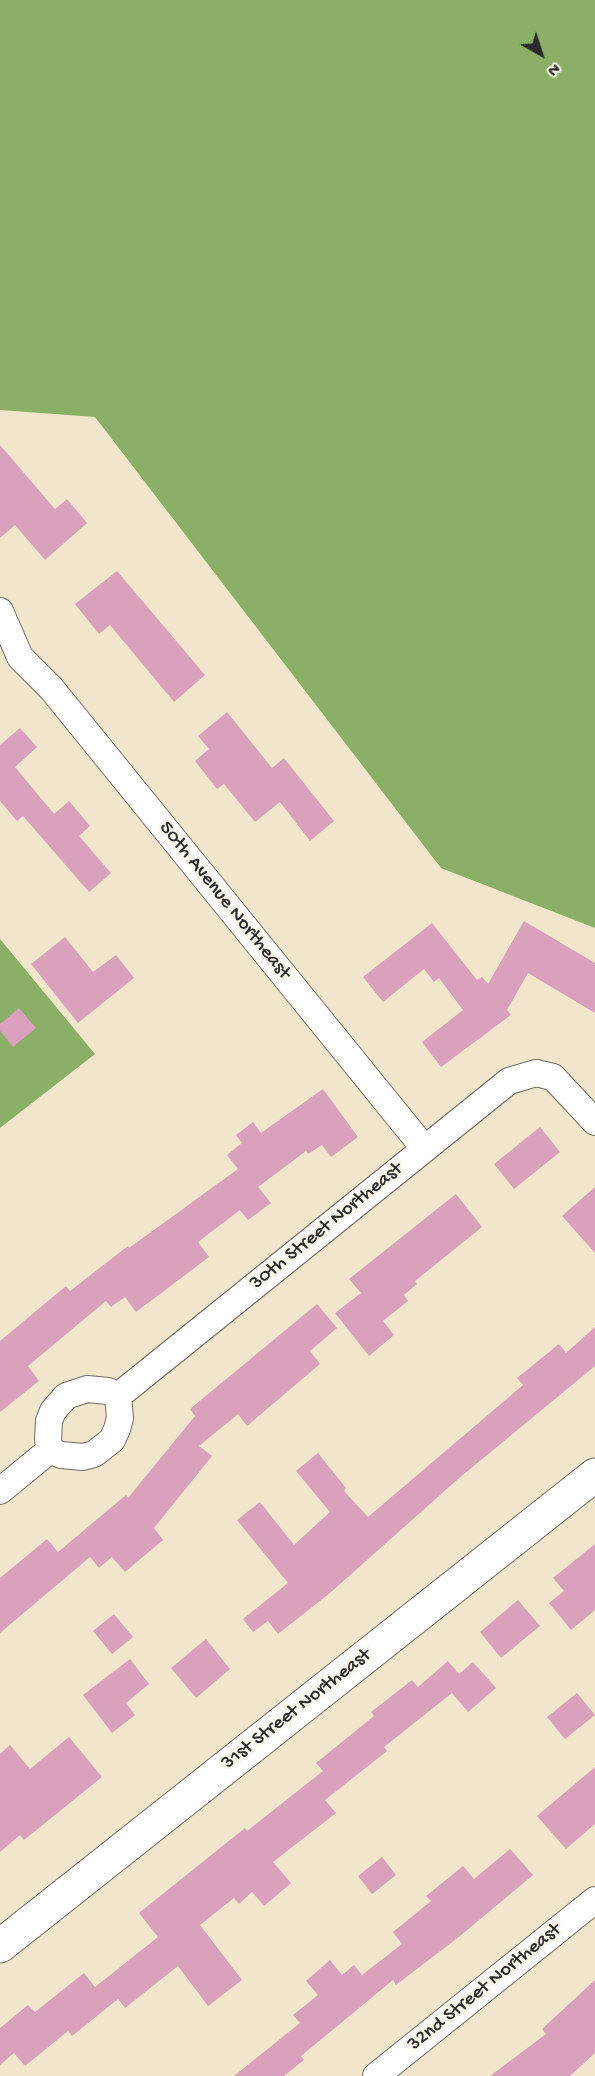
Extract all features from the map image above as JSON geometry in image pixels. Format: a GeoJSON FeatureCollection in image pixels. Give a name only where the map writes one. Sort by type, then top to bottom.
{"type":"FeatureCollection","features":[{"type":"Feature","properties":{"kind":"street","name":"50th Avenue Northeast"},"geometry":{"type":"LineString","coordinates":[[0,611],[10,659],[51,688],[424,1148]]}},
{"type":"Feature","properties":{"kind":"street","name":"30th Street Northeast"},"geometry":{"type":"LineString","coordinates":[[118,1396],[509,1082],[527,1074],[544,1074],[560,1083],[595,1122]]}},
{"type":"Feature","properties":{"kind":"street"},"geometry":{"type":"LineString","coordinates":[[87,1389],[108,1391],[118,1396],[120,1418],[112,1440],[104,1448],[94,1454],[72,1457],[50,1450],[49,1420],[66,1396],[87,1389]]}},
{"type":"Feature","properties":{"kind":"street"},"geometry":{"type":"LineString","coordinates":[[0,1491],[50,1450]]}},
{"type":"Feature","properties":{"kind":"street","name":"31st Street Northeast"},"geometry":{"type":"LineString","coordinates":[[0,1946],[595,1475]]}},
{"type":"Feature","properties":{"kind":"street","name":"32nd Street Northeast"},"geometry":{"type":"LineString","coordinates":[[376,2076],[595,1900]]}},
{"type":"Feature","properties":{"kind":"green space"},"geometry":{"type":"Polygon","coordinates":[[[0,0],[595,0],[595,928],[441,868],[95,417],[0,410],[0,0]]]}},
{"type":"Feature","properties":{"kind":"green space"},"geometry":{"type":"Polygon","coordinates":[[[0,939],[95,1054],[0,1128],[0,939]]]}},
{"type":"Feature","properties":{"kind":"building"},"geometry":{"type":"Polygon","coordinates":[[[0,445],[55,509],[67,499],[87,523],[45,560],[15,525],[0,538],[0,445]]]}},
{"type":"Feature","properties":{"kind":"building"},"geometry":{"type":"Polygon","coordinates":[[[117,571],[205,675],[174,702],[110,625],[99,634],[75,604],[117,571]]]}},
{"type":"Feature","properties":{"kind":"building"},"geometry":{"type":"Polygon","coordinates":[[[227,712],[272,768],[284,758],[334,821],[310,841],[280,802],[255,822],[224,784],[217,789],[195,761],[209,749],[198,736],[227,712]]]}},
{"type":"Feature","properties":{"kind":"building"},"geometry":{"type":"Polygon","coordinates":[[[20,728],[37,747],[15,767],[54,814],[69,801],[90,826],[79,836],[111,873],[89,892],[23,816],[17,821],[0,801],[0,745],[20,728]]]}},
{"type":"Feature","properties":{"kind":"building"},"geometry":{"type":"Polygon","coordinates":[[[524,921],[595,963],[595,1013],[528,973],[507,1010],[511,1015],[441,1067],[422,1042],[463,1010],[439,978],[434,982],[424,969],[383,1002],[363,977],[432,923],[477,980],[482,977],[488,984],[524,921]]]}},
{"type":"Feature","properties":{"kind":"building"},"geometry":{"type":"Polygon","coordinates":[[[65,937],[93,972],[116,955],[134,978],[78,1023],[31,964],[65,937]]]}},
{"type":"Feature","properties":{"kind":"building"},"geometry":{"type":"Polygon","coordinates":[[[19,1008],[36,1028],[13,1047],[0,1031],[0,1024],[19,1008]]]}},
{"type":"Feature","properties":{"kind":"building"},"geometry":{"type":"Polygon","coordinates":[[[323,1089],[358,1137],[331,1157],[322,1145],[308,1154],[306,1151],[258,1187],[271,1203],[248,1220],[240,1210],[198,1242],[209,1257],[136,1312],[125,1297],[111,1307],[106,1301],[28,1366],[39,1381],[0,1412],[0,1341],[66,1286],[70,1291],[128,1246],[129,1248],[238,1169],[227,1155],[242,1143],[236,1135],[253,1122],[261,1133],[323,1089]]]}},
{"type":"Feature","properties":{"kind":"building"},"geometry":{"type":"Polygon","coordinates":[[[540,1127],[560,1152],[514,1189],[494,1164],[540,1127]]]}},
{"type":"Feature","properties":{"kind":"building"},"geometry":{"type":"Polygon","coordinates":[[[595,1187],[595,1253],[562,1216],[595,1187]]]}},
{"type":"Feature","properties":{"kind":"building"},"geometry":{"type":"Polygon","coordinates":[[[456,1194],[482,1227],[415,1281],[417,1284],[404,1295],[408,1301],[383,1321],[394,1335],[369,1356],[335,1313],[361,1293],[349,1279],[456,1194]]]}},
{"type":"Feature","properties":{"kind":"building"},"geometry":{"type":"Polygon","coordinates":[[[317,1304],[337,1328],[310,1351],[320,1364],[247,1426],[238,1414],[199,1446],[212,1456],[154,1528],[163,1540],[125,1572],[112,1557],[99,1568],[90,1557],[0,1633],[0,1578],[47,1539],[58,1552],[126,1495],[128,1498],[195,1416],[190,1409],[317,1304]]]}},
{"type":"Feature","properties":{"kind":"building"},"geometry":{"type":"Polygon","coordinates":[[[595,1327],[595,1366],[458,1479],[330,1593],[278,1634],[268,1621],[253,1632],[243,1619],[288,1583],[237,1520],[260,1502],[294,1545],[330,1512],[296,1471],[318,1453],[346,1488],[344,1491],[368,1517],[523,1385],[517,1378],[559,1344],[566,1353],[595,1327]]]}},
{"type":"Feature","properties":{"kind":"building"},"geometry":{"type":"Polygon","coordinates":[[[595,1544],[595,1610],[571,1630],[549,1603],[564,1591],[553,1578],[595,1544]]]}},
{"type":"Feature","properties":{"kind":"building"},"geometry":{"type":"Polygon","coordinates":[[[518,1600],[540,1626],[501,1658],[480,1632],[518,1600]]]}},
{"type":"Feature","properties":{"kind":"building"},"geometry":{"type":"Polygon","coordinates":[[[114,1614],[133,1637],[112,1654],[93,1631],[114,1614]]]}},
{"type":"Feature","properties":{"kind":"building"},"geometry":{"type":"Polygon","coordinates":[[[206,1639],[230,1669],[196,1698],[171,1668],[206,1639]]]}},
{"type":"Feature","properties":{"kind":"building"},"geometry":{"type":"Polygon","coordinates":[[[130,1659],[149,1684],[126,1703],[135,1715],[112,1733],[83,1695],[130,1659]]]}},
{"type":"Feature","properties":{"kind":"building"},"geometry":{"type":"Polygon","coordinates":[[[448,1661],[459,1674],[473,1662],[496,1688],[468,1712],[452,1693],[384,1747],[387,1751],[325,1800],[336,1813],[273,1862],[291,1883],[264,1906],[252,1892],[239,1904],[234,1898],[200,1925],[242,1980],[208,2006],[178,1966],[125,2008],[118,1999],[72,2036],[68,2031],[25,2066],[14,2053],[0,2065],[0,2028],[28,2005],[35,2012],[84,1973],[95,1987],[158,1937],[139,1913],[245,1828],[247,1831],[323,1771],[316,1763],[374,1716],[371,1712],[412,1680],[418,1687],[448,1661]]]}},
{"type":"Feature","properties":{"kind":"building"},"geometry":{"type":"Polygon","coordinates":[[[577,1693],[595,1715],[565,1739],[547,1717],[577,1693]]]}},
{"type":"Feature","properties":{"kind":"building"},"geometry":{"type":"Polygon","coordinates":[[[69,1737],[102,1777],[24,1840],[20,1835],[0,1852],[0,1754],[10,1745],[30,1769],[69,1737]]]}},
{"type":"Feature","properties":{"kind":"building"},"geometry":{"type":"Polygon","coordinates":[[[595,1767],[595,1824],[566,1849],[537,1816],[595,1767]]]}},
{"type":"Feature","properties":{"kind":"building"},"geometry":{"type":"Polygon","coordinates":[[[510,1849],[533,1875],[460,1936],[396,1985],[393,1980],[301,2056],[304,2060],[284,2076],[234,2076],[300,2023],[293,2015],[318,1995],[306,1981],[330,1960],[342,1975],[354,1965],[362,1975],[402,1944],[393,1932],[431,1901],[426,1896],[463,1866],[474,1879],[510,1849]]]}},
{"type":"Feature","properties":{"kind":"building"},"geometry":{"type":"Polygon","coordinates":[[[382,1857],[396,1875],[372,1894],[358,1876],[382,1857]]]}},
{"type":"Feature","properties":{"kind":"building"},"geometry":{"type":"Polygon","coordinates":[[[595,1980],[595,2053],[570,2076],[490,2076],[546,2034],[542,2029],[595,1980]]]}}]}
